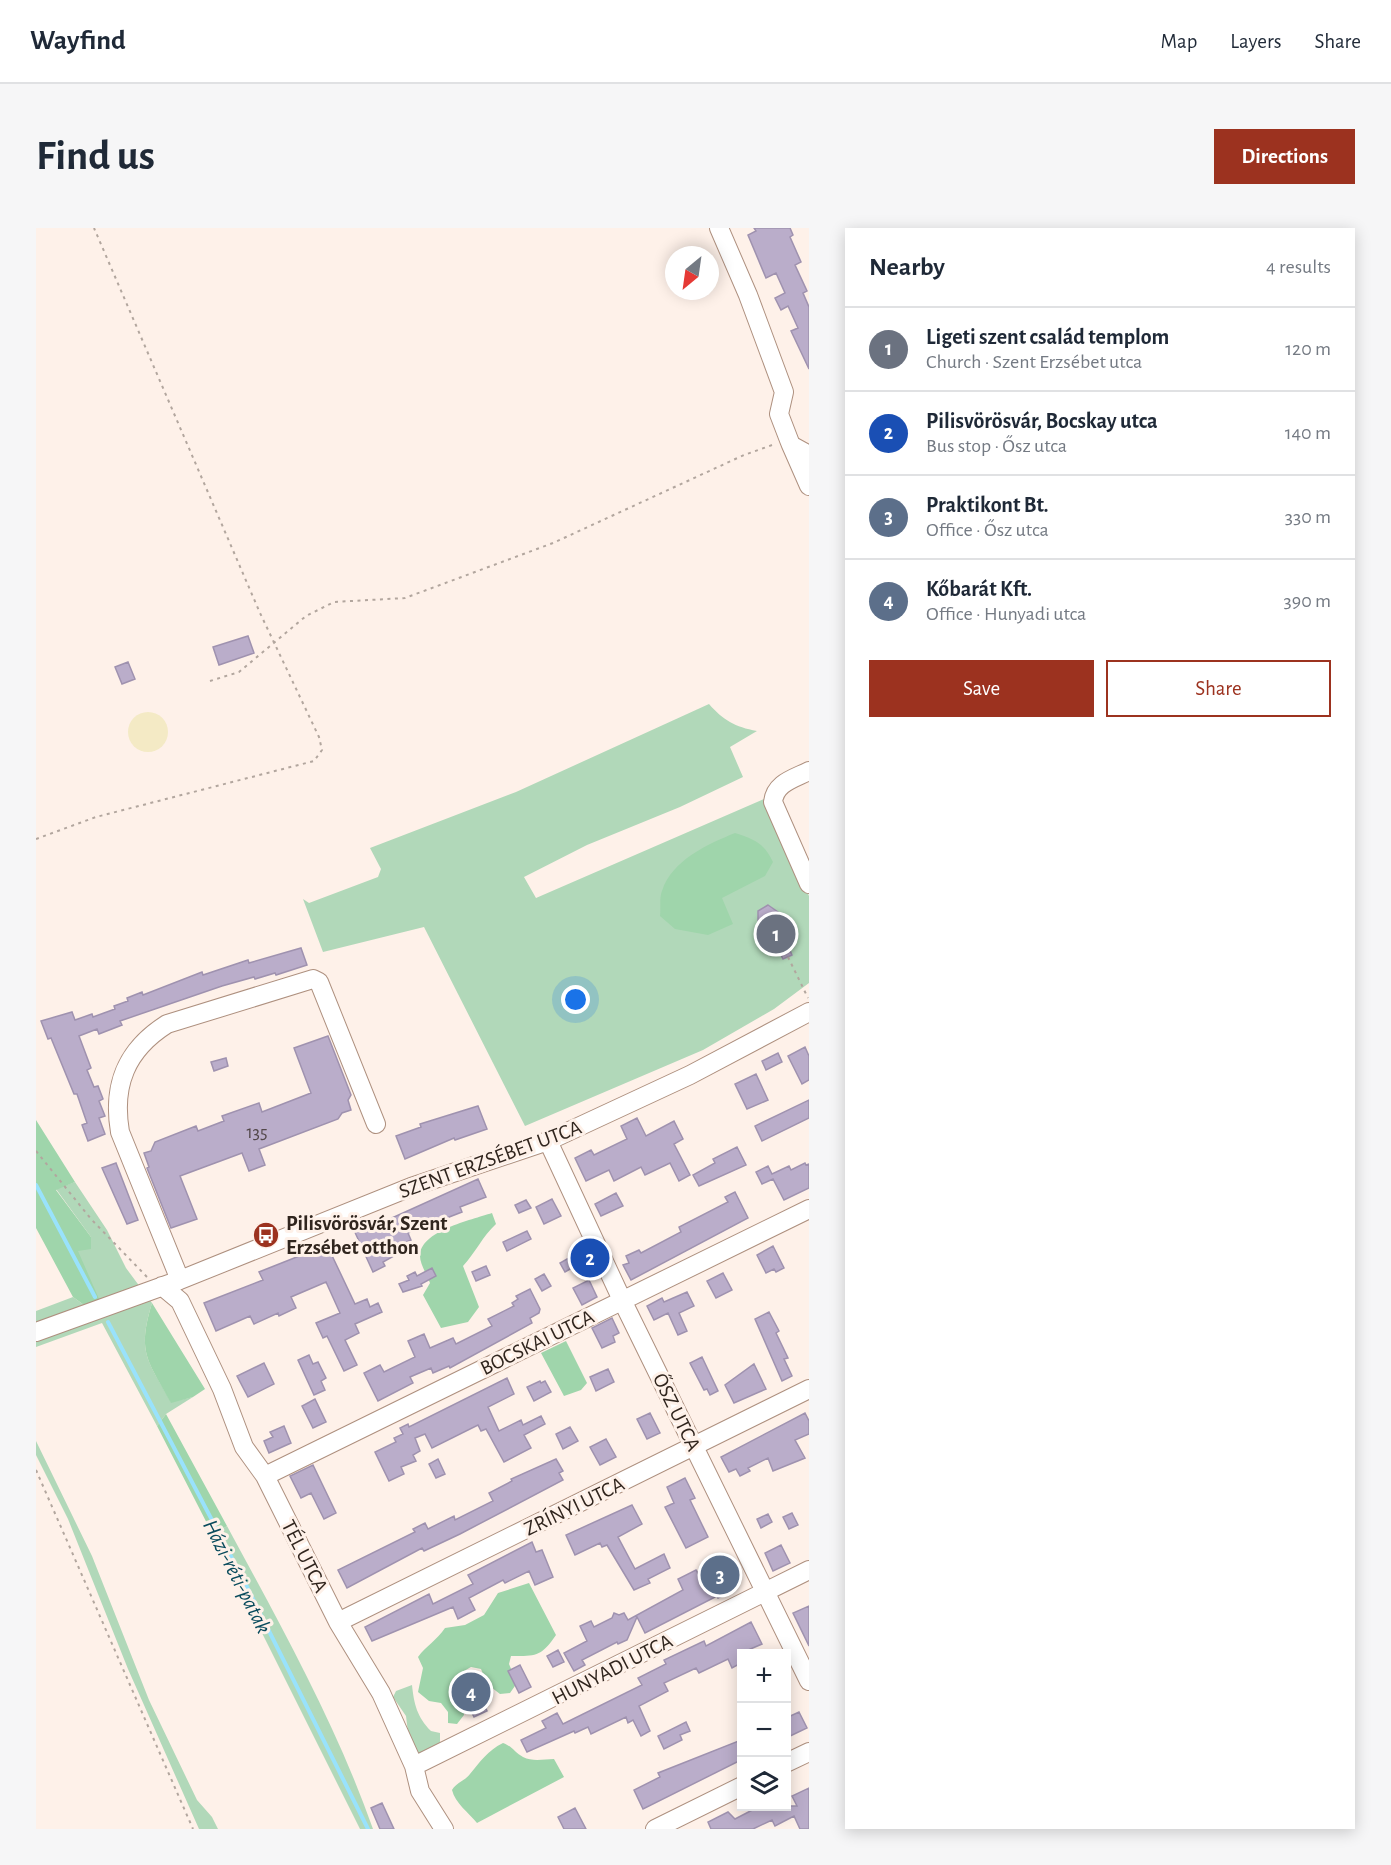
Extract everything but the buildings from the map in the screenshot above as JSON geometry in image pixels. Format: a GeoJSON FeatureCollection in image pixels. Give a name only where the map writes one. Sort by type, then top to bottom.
{"type":"FeatureCollection","features":[{"type":"Feature","properties":{"kind":"street"},"geometry":{"type":"LineString","coordinates":[[719,228],[748,295],[784,392],[779,414],[809,486]]}},
{"type":"Feature","properties":{"kind":"street"},"geometry":{"type":"LineString","coordinates":[[790,442],[809,455]]}},
{"type":"Feature","properties":{"kind":"street"},"geometry":{"type":"LineString","coordinates":[[809,771],[778,786],[774,792],[773,802],[809,884]]}},
{"type":"Feature","properties":{"kind":"street"},"geometry":{"type":"LineString","coordinates":[[180,1280],[120,1132],[117,1116],[116,1096],[125,1070],[137,1049],[152,1034],[167,1024],[313,979],[319,982],[376,1124]]}},
{"type":"Feature","properties":{"kind":"street","name":"SZENT ERZSÉBET UTCA"},"geometry":{"type":"LineString","coordinates":[[36,1332],[180,1280],[411,1186],[548,1141],[690,1075],[809,1012]]}},
{"type":"Feature","properties":{"kind":"street","name":"ŐSZ UTCA"},"geometry":{"type":"LineString","coordinates":[[548,1141],[622,1300],[809,1681]]}},
{"type":"Feature","properties":{"kind":"street","name":"BOCSKAI UTCA"},"geometry":{"type":"LineString","coordinates":[[265,1476],[809,1209]]}},
{"type":"Feature","properties":{"kind":"street","name":"TÉL UTCA"},"geometry":{"type":"LineString","coordinates":[[162,1286],[180,1301],[222,1389],[244,1447],[265,1476],[338,1622],[381,1693],[414,1766],[420,1791],[444,1829]]}},
{"type":"Feature","properties":{"kind":"street","name":"ZRÍNYI UTCA"},"geometry":{"type":"LineString","coordinates":[[338,1622],[809,1389]]}},
{"type":"Feature","properties":{"kind":"street","name":"HUNYADI UTCA"},"geometry":{"type":"LineString","coordinates":[[414,1766],[809,1570]]}},
{"type":"Feature","properties":{"kind":"street"},"geometry":{"type":"LineString","coordinates":[[791,1761],[809,1752]]}},
{"type":"Feature","properties":{"kind":"street"},"geometry":{"type":"LineString","coordinates":[[655,1829],[737,1788]]}},
{"type":"Feature","properties":{"kind":"path"},"geometry":{"type":"LineString","coordinates":[[36,839],[96,817],[314,761],[322,750],[319,737],[274,641],[94,228]]}},
{"type":"Feature","properties":{"kind":"path"},"geometry":{"type":"LineString","coordinates":[[210,681],[239,672],[266,652],[274,641],[306,616],[334,602],[405,598],[553,543],[744,455],[790,442]]}},
{"type":"Feature","properties":{"kind":"path"},"geometry":{"type":"LineString","coordinates":[[788,957],[809,1000]]}},
{"type":"Feature","properties":{"kind":"path"},"geometry":{"type":"LineString","coordinates":[[36,1151],[91,1219],[145,1275],[162,1286]]}},
{"type":"Feature","properties":{"kind":"path"},"geometry":{"type":"LineString","coordinates":[[36,1470],[193,1829]]}},
{"type":"Feature","properties":{"kind":"green space"},"geometry":{"type":"Polygon","coordinates":[[[709,704],[730,722],[757,731],[730,747],[743,777],[680,807],[587,845],[524,877],[536,898],[764,799],[809,896],[809,983],[774,1009],[703,1050],[525,1126],[424,927],[323,952],[303,899],[309,903],[378,877],[381,869],[370,848],[516,792],[709,704]]]}},
{"type":"Feature","properties":{"kind":"green space"},"geometry":{"type":"Polygon","coordinates":[[[735,833],[753,840],[766,850],[773,862],[765,876],[722,898],[733,924],[708,935],[675,929],[660,916],[661,894],[667,880],[674,870],[692,854],[735,833]]]}},
{"type":"Feature","properties":{"kind":"green space"},"geometry":{"type":"Polygon","coordinates":[[[36,1120],[75,1182],[56,1190],[91,1237],[91,1249],[78,1251],[100,1301],[84,1305],[73,1297],[36,1228],[36,1120]]]}},
{"type":"Feature","properties":{"kind":"green space"},"geometry":{"type":"Polygon","coordinates":[[[75,1182],[107,1230],[126,1268],[152,1303],[145,1334],[150,1365],[171,1402],[193,1397],[166,1414],[157,1426],[102,1323],[36,1347],[36,1311],[73,1297],[84,1305],[77,1251],[91,1237],[56,1189],[75,1182]]]}},
{"type":"Feature","properties":{"kind":"green space"},"geometry":{"type":"Polygon","coordinates":[[[492,1213],[496,1224],[463,1266],[479,1307],[468,1322],[441,1328],[423,1295],[430,1283],[420,1259],[422,1247],[437,1233],[492,1213]]]}},
{"type":"Feature","properties":{"kind":"green space"},"geometry":{"type":"Polygon","coordinates":[[[152,1303],[205,1389],[193,1397],[171,1403],[150,1365],[145,1334],[152,1303]]]}},
{"type":"Feature","properties":{"kind":"green space"},"geometry":{"type":"Polygon","coordinates":[[[566,1341],[587,1383],[581,1390],[564,1396],[541,1353],[566,1341]]]}},
{"type":"Feature","properties":{"kind":"green space"},"geometry":{"type":"Polygon","coordinates":[[[166,1414],[227,1526],[213,1535],[157,1426],[166,1414]]]}},
{"type":"Feature","properties":{"kind":"green space"},"geometry":{"type":"Polygon","coordinates":[[[36,1441],[92,1556],[149,1700],[197,1800],[212,1817],[218,1829],[199,1829],[128,1669],[68,1519],[36,1455],[36,1441]]]}},
{"type":"Feature","properties":{"kind":"green space"},"geometry":{"type":"Polygon","coordinates":[[[227,1526],[325,1713],[373,1829],[360,1829],[213,1535],[227,1526]]]}},
{"type":"Feature","properties":{"kind":"green space"},"geometry":{"type":"Polygon","coordinates":[[[529,1583],[556,1635],[546,1648],[537,1654],[511,1656],[509,1664],[517,1683],[510,1693],[500,1694],[487,1684],[481,1669],[471,1667],[457,1675],[463,1698],[464,1715],[457,1724],[448,1723],[448,1712],[441,1703],[429,1701],[418,1692],[423,1668],[418,1657],[445,1628],[465,1625],[484,1615],[498,1593],[529,1583]]]}},
{"type":"Feature","properties":{"kind":"green space"},"geometry":{"type":"Polygon","coordinates":[[[412,1685],[415,1704],[422,1721],[431,1731],[440,1733],[440,1744],[419,1755],[410,1749],[406,1716],[393,1697],[396,1691],[412,1685]]]}},
{"type":"Feature","properties":{"kind":"green space"},"geometry":{"type":"Polygon","coordinates":[[[503,1743],[527,1759],[554,1759],[564,1777],[477,1823],[459,1804],[452,1790],[488,1753],[503,1743]]]}},
{"type":"Feature","properties":{"kind":"sand"},"geometry":{"type":"Polygon","coordinates":[[[148,712],[156,713],[162,718],[167,724],[167,740],[162,746],[156,751],[148,752],[140,751],[134,746],[129,740],[128,732],[129,724],[134,718],[140,713],[148,712]]]}},
{"type":"Feature","properties":{"kind":"waterway","name":"Házi-réti-patak"},"geometry":{"type":"LineString","coordinates":[[36,1185],[95,1297]]}},
{"type":"Feature","properties":{"kind":"waterway","name":"Házi-réti-patak"},"geometry":{"type":"LineString","coordinates":[[108,1322],[245,1583],[368,1829]]}},
{"type":"Feature","properties":{"kind":"place","name":"Ligeti szent család templom"},"geometry":{"type":"Point","coordinates":[776,934]}},
{"type":"Feature","properties":{"kind":"place","name":"Pilisvörösvár, Szent Erzsébet otthon"},"geometry":{"type":"Point","coordinates":[266,1235]}},
{"type":"Feature","properties":{"kind":"place","name":"Pilisvörösvár, Bocskay utca"},"geometry":{"type":"Point","coordinates":[590,1258]}},
{"type":"Feature","properties":{"kind":"place","name":"Praktikont Bt."},"geometry":{"type":"Point","coordinates":[720,1575]}},
{"type":"Feature","properties":{"kind":"place","name":"Kőbarát Kft."},"geometry":{"type":"Point","coordinates":[471,1692]}}]}
